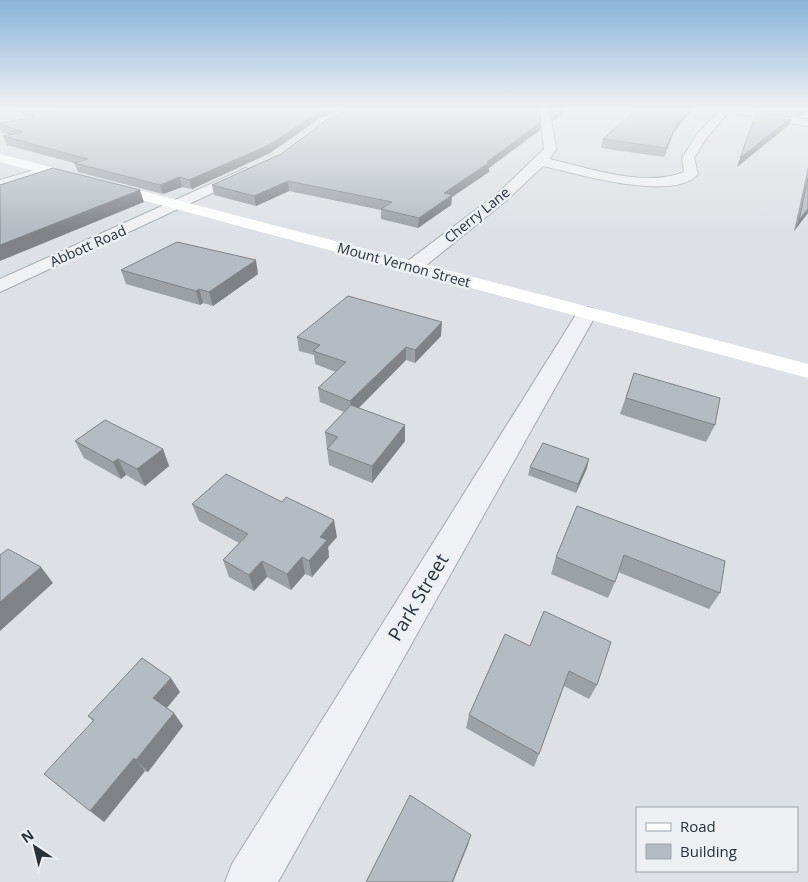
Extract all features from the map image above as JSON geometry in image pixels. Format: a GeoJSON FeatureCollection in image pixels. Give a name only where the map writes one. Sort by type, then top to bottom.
{"type":"FeatureCollection","features":[{"type":"Feature","properties":{"kind":"street","name":"Cherry Lane"},"geometry":{"type":"LineString","coordinates":[[412,267],[480,214],[540,162],[550,149]]}},
{"type":"Feature","properties":{"kind":"street"},"geometry":{"type":"LineString","coordinates":[[540,162],[630,180],[656,183],[682,180],[691,174],[688,158],[693,149]]}},
{"type":"Feature","properties":{"kind":"street","name":"Mount Vernon Street"},"geometry":{"type":"LineString","coordinates":[[0,158],[176,206],[808,371]]}},
{"type":"Feature","properties":{"kind":"street","name":"Abbott Road"},"geometry":{"type":"LineString","coordinates":[[0,286],[260,166]]}},
{"type":"Feature","properties":{"kind":"street"},"geometry":{"type":"LineString","coordinates":[[0,184],[44,171]]}},
{"type":"Feature","properties":{"kind":"street","name":"Park Street"},"geometry":{"type":"LineString","coordinates":[[250,882],[587,313]]}},
{"type":"Feature","properties":{"kind":"building"},"geometry":{"type":"Polygon","coordinates":[[[52,149],[259,149],[189,180],[180,177],[160,185],[74,163],[88,159],[52,149]]]}},
{"type":"Feature","properties":{"kind":"building"},"geometry":{"type":"Polygon","coordinates":[[[287,149],[504,149],[487,162],[490,162],[444,193],[452,195],[419,218],[381,209],[392,202],[288,181],[254,196],[212,185],[281,154],[287,149]]]}},
{"type":"Feature","properties":{"kind":"building"},"geometry":{"type":"Polygon","coordinates":[[[743,149],[751,149],[740,158],[743,149]]]}},
{"type":"Feature","properties":{"kind":"building"},"geometry":{"type":"Polygon","coordinates":[[[53,168],[140,190],[0,245],[0,185],[53,168]]]}},
{"type":"Feature","properties":{"kind":"building"},"geometry":{"type":"Polygon","coordinates":[[[808,178],[808,209],[799,220],[808,178]]]}},
{"type":"Feature","properties":{"kind":"building"},"geometry":{"type":"Polygon","coordinates":[[[177,242],[256,260],[209,292],[199,289],[196,291],[121,270],[177,242]]]}},
{"type":"Feature","properties":{"kind":"building"},"geometry":{"type":"Polygon","coordinates":[[[348,296],[442,322],[415,350],[406,347],[350,401],[318,388],[346,362],[313,351],[320,345],[297,337],[348,296]]]}},
{"type":"Feature","properties":{"kind":"building"},"geometry":{"type":"Polygon","coordinates":[[[634,373],[720,398],[715,425],[626,398],[634,373]]]}},
{"type":"Feature","properties":{"kind":"building"},"geometry":{"type":"Polygon","coordinates":[[[351,405],[405,425],[372,466],[327,449],[338,437],[325,432],[351,405]]]}},
{"type":"Feature","properties":{"kind":"building"},"geometry":{"type":"Polygon","coordinates":[[[105,420],[163,449],[137,469],[118,459],[113,462],[75,441],[105,420]]]}},
{"type":"Feature","properties":{"kind":"building"},"geometry":{"type":"Polygon","coordinates":[[[543,443],[589,459],[578,484],[530,467],[543,443]]]}},
{"type":"Feature","properties":{"kind":"building"},"geometry":{"type":"Polygon","coordinates":[[[226,474],[282,502],[286,497],[334,520],[320,537],[327,540],[309,561],[302,557],[287,574],[262,561],[249,575],[223,560],[248,534],[192,504],[226,474]]]}},
{"type":"Feature","properties":{"kind":"building"},"geometry":{"type":"Polygon","coordinates":[[[577,506],[725,561],[720,593],[624,555],[615,582],[556,557],[577,506]]]}},
{"type":"Feature","properties":{"kind":"building"},"geometry":{"type":"Polygon","coordinates":[[[8,549],[41,567],[0,602],[0,555],[8,549]]]}},
{"type":"Feature","properties":{"kind":"building"},"geometry":{"type":"Polygon","coordinates":[[[544,611],[611,642],[597,685],[569,671],[539,754],[469,715],[505,634],[530,646],[544,611]]]}},
{"type":"Feature","properties":{"kind":"building"},"geometry":{"type":"Polygon","coordinates":[[[142,658],[171,678],[153,698],[174,713],[136,760],[134,758],[90,811],[44,774],[94,720],[88,716],[142,658]]]}},
{"type":"Feature","properties":{"kind":"building"},"geometry":{"type":"Polygon","coordinates":[[[410,795],[471,835],[452,882],[366,882],[410,795]]]}}]}
